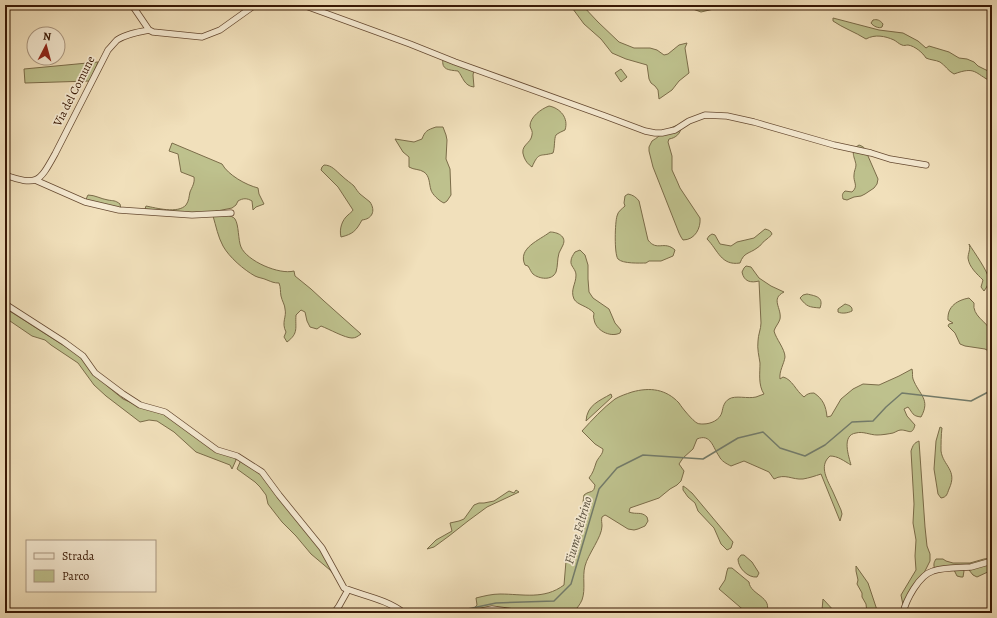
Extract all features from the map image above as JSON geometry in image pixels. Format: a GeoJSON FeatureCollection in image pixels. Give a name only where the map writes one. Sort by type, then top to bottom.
{"type":"FeatureCollection","features":[{"type":"Feature","properties":{"kind":"street"},"geometry":{"type":"LineString","coordinates":[[132,5],[149,30]]}},
{"type":"Feature","properties":{"kind":"street","name":"Via del Comune"},"geometry":{"type":"LineString","coordinates":[[35,180],[40,177],[48,166],[108,50],[116,41],[136,32],[149,30],[153,32],[202,37],[220,30],[255,5]]}},
{"type":"Feature","properties":{"kind":"street"},"geometry":{"type":"LineString","coordinates":[[303,5],[645,132],[655,134],[675,130],[689,121],[705,115],[727,116],[890,159],[926,165]]}},
{"type":"Feature","properties":{"kind":"street"},"geometry":{"type":"LineString","coordinates":[[5,174],[28,182],[35,180],[85,202],[118,210],[192,215],[231,213]]}},
{"type":"Feature","properties":{"kind":"street"},"geometry":{"type":"LineString","coordinates":[[5,304],[83,356],[95,372],[123,394],[140,405],[165,412],[217,450],[238,456],[262,472],[322,548],[344,588],[383,601],[396,607],[404,613]]}},
{"type":"Feature","properties":{"kind":"street"},"geometry":{"type":"LineString","coordinates":[[903,613],[905,604],[912,592],[927,574],[932,571],[992,562]]}},
{"type":"Feature","properties":{"kind":"street"},"geometry":{"type":"LineString","coordinates":[[334,613],[348,590]]}},
{"type":"Feature","properties":{"kind":"street"},"geometry":{"type":"LineString","coordinates":[[475,613],[492,609],[522,613]]}},
{"type":"Feature","properties":{"kind":"green space"},"geometry":{"type":"Polygon","coordinates":[[[570,5],[582,5],[619,42],[634,48],[650,48],[657,50],[664,55],[668,54],[679,45],[687,43],[685,48],[689,73],[679,81],[672,90],[659,99],[658,90],[649,79],[647,65],[612,53],[601,39],[584,24],[570,5]]]}},
{"type":"Feature","properties":{"kind":"green space"},"geometry":{"type":"Polygon","coordinates":[[[682,5],[746,5],[718,8],[701,12],[682,5]]]}},
{"type":"Feature","properties":{"kind":"green space"},"geometry":{"type":"Polygon","coordinates":[[[746,5],[753,5],[757,10],[753,7],[746,5]]]}},
{"type":"Feature","properties":{"kind":"green space"},"geometry":{"type":"Polygon","coordinates":[[[833,18],[879,30],[903,33],[918,41],[926,48],[929,46],[949,52],[959,58],[974,62],[978,66],[992,73],[992,82],[978,73],[971,71],[954,74],[940,62],[926,58],[921,52],[913,47],[900,44],[894,40],[876,36],[866,39],[833,21],[833,18]]]}},
{"type":"Feature","properties":{"kind":"green space"},"geometry":{"type":"Polygon","coordinates":[[[873,20],[881,22],[883,24],[882,27],[873,25],[871,23],[873,20]]]}},
{"type":"Feature","properties":{"kind":"green space"},"geometry":{"type":"Polygon","coordinates":[[[443,59],[474,70],[474,87],[466,83],[458,71],[446,69],[443,65],[443,59]]]}},
{"type":"Feature","properties":{"kind":"green space"},"geometry":{"type":"Polygon","coordinates":[[[98,62],[90,81],[25,83],[24,69],[98,62]]]}},
{"type":"Feature","properties":{"kind":"green space"},"geometry":{"type":"Polygon","coordinates":[[[621,69],[627,77],[621,82],[615,73],[621,69]]]}},
{"type":"Feature","properties":{"kind":"green space"},"geometry":{"type":"Polygon","coordinates":[[[549,106],[557,109],[563,114],[566,121],[565,130],[556,135],[553,153],[538,157],[532,167],[526,162],[523,153],[524,147],[530,141],[532,135],[530,123],[536,114],[549,106]]]}},
{"type":"Feature","properties":{"kind":"green space"},"geometry":{"type":"Polygon","coordinates":[[[679,125],[681,129],[679,133],[674,138],[669,139],[668,142],[672,156],[672,170],[680,188],[700,218],[698,229],[694,236],[683,240],[653,167],[649,151],[652,141],[667,130],[679,125]]]}},
{"type":"Feature","properties":{"kind":"green space"},"geometry":{"type":"Polygon","coordinates":[[[436,127],[443,127],[447,140],[446,159],[450,169],[451,195],[444,203],[438,199],[431,190],[426,174],[422,171],[409,167],[409,157],[403,152],[395,139],[414,142],[422,139],[427,131],[436,127]]]}},
{"type":"Feature","properties":{"kind":"green space"},"geometry":{"type":"Polygon","coordinates":[[[172,143],[222,164],[228,172],[238,179],[248,185],[258,188],[264,204],[253,210],[252,201],[243,199],[238,201],[232,208],[212,212],[194,213],[145,209],[146,206],[172,210],[182,208],[188,202],[194,183],[194,177],[181,172],[178,154],[169,151],[172,143]]]}},
{"type":"Feature","properties":{"kind":"green space"},"geometry":{"type":"Polygon","coordinates":[[[859,145],[867,151],[878,179],[877,184],[874,188],[861,196],[847,200],[843,199],[842,195],[845,191],[852,192],[855,188],[854,175],[856,165],[853,152],[859,145]]]}},
{"type":"Feature","properties":{"kind":"green space"},"geometry":{"type":"Polygon","coordinates":[[[324,165],[334,169],[353,185],[372,205],[373,211],[371,216],[362,220],[354,232],[348,235],[341,237],[340,231],[346,217],[353,210],[338,187],[321,170],[324,165]]]}},
{"type":"Feature","properties":{"kind":"green space"},"geometry":{"type":"Polygon","coordinates":[[[628,194],[634,196],[639,201],[648,240],[654,245],[671,247],[675,250],[673,256],[661,261],[649,261],[646,263],[620,261],[618,259],[615,245],[616,219],[620,210],[625,206],[625,196],[628,194]]]}},
{"type":"Feature","properties":{"kind":"green space"},"geometry":{"type":"Polygon","coordinates":[[[88,195],[117,202],[120,204],[121,209],[86,200],[88,195]]]}},
{"type":"Feature","properties":{"kind":"green space"},"geometry":{"type":"Polygon","coordinates":[[[227,215],[235,219],[239,241],[244,252],[256,262],[264,266],[280,271],[294,271],[295,276],[361,334],[355,338],[349,338],[321,326],[317,329],[310,327],[305,312],[301,310],[296,315],[295,333],[287,342],[284,337],[286,332],[284,325],[285,307],[281,296],[279,283],[256,277],[237,263],[229,254],[220,239],[213,216],[227,215]]]}},
{"type":"Feature","properties":{"kind":"green space"},"geometry":{"type":"Polygon","coordinates":[[[765,229],[769,230],[772,235],[758,247],[745,255],[740,263],[728,262],[724,260],[707,239],[712,234],[715,235],[720,244],[731,246],[737,242],[754,238],[765,229]]]}},
{"type":"Feature","properties":{"kind":"green space"},"geometry":{"type":"Polygon","coordinates":[[[550,232],[561,235],[564,242],[559,253],[556,272],[552,277],[542,278],[533,274],[528,266],[525,265],[523,259],[524,254],[531,245],[550,232]]]}},
{"type":"Feature","properties":{"kind":"green space"},"geometry":{"type":"Polygon","coordinates":[[[969,244],[988,275],[989,282],[984,291],[981,287],[983,280],[974,270],[968,258],[970,248],[969,244]]]}},
{"type":"Feature","properties":{"kind":"green space"},"geometry":{"type":"Polygon","coordinates":[[[580,250],[585,255],[588,265],[589,292],[593,298],[609,309],[615,323],[621,330],[620,333],[608,334],[600,330],[595,323],[594,313],[574,299],[573,290],[576,275],[571,264],[571,260],[575,252],[580,250]]]}},
{"type":"Feature","properties":{"kind":"green space"},"geometry":{"type":"Polygon","coordinates":[[[746,266],[751,267],[759,278],[784,292],[780,295],[777,301],[780,319],[774,331],[785,354],[780,379],[783,377],[789,380],[804,397],[811,393],[817,395],[824,403],[827,417],[831,416],[841,399],[853,389],[863,384],[879,385],[912,369],[913,379],[923,397],[925,406],[921,417],[914,415],[908,407],[904,409],[907,416],[915,425],[913,430],[910,432],[900,430],[893,433],[879,435],[861,432],[856,433],[851,435],[847,442],[851,465],[833,456],[830,456],[826,460],[824,469],[825,474],[841,510],[842,514],[840,521],[821,474],[803,479],[778,477],[774,479],[769,472],[744,461],[731,466],[729,465],[721,459],[709,440],[706,438],[697,439],[693,449],[679,464],[684,471],[681,481],[659,498],[630,508],[629,512],[643,514],[647,517],[648,521],[645,526],[634,530],[628,529],[605,515],[602,517],[600,535],[585,566],[584,592],[582,600],[573,613],[470,613],[477,605],[476,598],[497,594],[533,595],[549,593],[564,585],[566,561],[582,532],[585,520],[583,502],[584,495],[594,490],[595,485],[589,478],[603,451],[603,449],[595,444],[582,431],[615,399],[639,390],[657,390],[674,398],[695,422],[698,424],[703,424],[717,419],[721,415],[723,406],[729,399],[735,397],[756,397],[764,394],[760,383],[758,347],[758,339],[761,328],[759,281],[751,282],[744,278],[742,272],[746,266]]]}},
{"type":"Feature","properties":{"kind":"green space"},"geometry":{"type":"Polygon","coordinates":[[[807,294],[816,296],[820,299],[820,308],[808,306],[802,301],[800,298],[807,294]]]}},
{"type":"Feature","properties":{"kind":"green space"},"geometry":{"type":"Polygon","coordinates":[[[969,298],[974,303],[974,308],[977,315],[989,327],[992,333],[992,353],[985,349],[960,344],[955,333],[948,326],[949,324],[953,323],[948,320],[951,307],[961,300],[969,298]]]}},
{"type":"Feature","properties":{"kind":"green space"},"geometry":{"type":"Polygon","coordinates":[[[845,304],[851,307],[852,311],[845,313],[838,312],[838,309],[845,304]]]}},
{"type":"Feature","properties":{"kind":"green space"},"geometry":{"type":"Polygon","coordinates":[[[5,308],[80,356],[106,385],[123,399],[171,418],[189,432],[234,457],[236,460],[232,469],[230,465],[196,452],[174,432],[157,421],[149,420],[140,422],[94,385],[78,363],[45,340],[32,336],[10,321],[5,321],[5,308]]]}},
{"type":"Feature","properties":{"kind":"green space"},"geometry":{"type":"Polygon","coordinates":[[[611,394],[612,397],[586,421],[591,407],[598,401],[611,394]]]}},
{"type":"Feature","properties":{"kind":"green space"},"geometry":{"type":"Polygon","coordinates":[[[940,427],[942,428],[942,456],[952,477],[946,496],[941,498],[938,494],[934,469],[936,441],[940,427]]]}},
{"type":"Feature","properties":{"kind":"green space"},"geometry":{"type":"Polygon","coordinates":[[[919,441],[925,527],[930,561],[903,605],[901,595],[916,570],[916,540],[913,523],[914,504],[911,451],[914,444],[919,441]]]}},
{"type":"Feature","properties":{"kind":"green space"},"geometry":{"type":"Polygon","coordinates":[[[241,460],[263,475],[320,545],[339,581],[330,570],[311,554],[282,522],[268,504],[266,495],[260,487],[237,469],[241,460]]]}},
{"type":"Feature","properties":{"kind":"green space"},"geometry":{"type":"Polygon","coordinates":[[[683,486],[692,493],[733,542],[731,548],[727,550],[721,544],[714,528],[698,511],[695,503],[683,490],[683,486]]]}},
{"type":"Feature","properties":{"kind":"green space"},"geometry":{"type":"Polygon","coordinates":[[[516,490],[519,492],[487,507],[434,547],[427,549],[436,540],[452,531],[450,523],[464,519],[474,505],[494,501],[509,491],[514,493],[516,490]]]}},
{"type":"Feature","properties":{"kind":"green space"},"geometry":{"type":"Polygon","coordinates":[[[741,555],[744,555],[752,562],[759,573],[757,577],[750,576],[744,572],[738,562],[741,555]]]}},
{"type":"Feature","properties":{"kind":"green space"},"geometry":{"type":"Polygon","coordinates":[[[992,558],[992,570],[977,577],[969,570],[969,566],[962,568],[964,571],[963,577],[961,577],[957,576],[953,568],[935,569],[934,566],[936,559],[943,559],[953,563],[970,563],[992,558]]]}},
{"type":"Feature","properties":{"kind":"green space"},"geometry":{"type":"Polygon","coordinates":[[[856,566],[868,583],[878,613],[867,613],[866,604],[857,584],[858,580],[856,566]]]}},
{"type":"Feature","properties":{"kind":"green space"},"geometry":{"type":"Polygon","coordinates":[[[728,568],[732,568],[749,582],[753,590],[767,603],[768,608],[766,613],[747,613],[719,589],[725,580],[728,568]]]}},
{"type":"Feature","properties":{"kind":"green space"},"geometry":{"type":"Polygon","coordinates":[[[823,599],[836,613],[823,613],[823,599]]]}},
{"type":"Feature","properties":{"kind":"waterway","name":"Fiume Feltrino"},"geometry":{"type":"LineString","coordinates":[[454,613],[496,603],[554,601],[571,584],[599,489],[617,468],[643,455],[703,459],[738,438],[763,432],[780,448],[805,456],[825,445],[852,422],[873,421],[902,393],[971,401],[992,390]]}}]}
